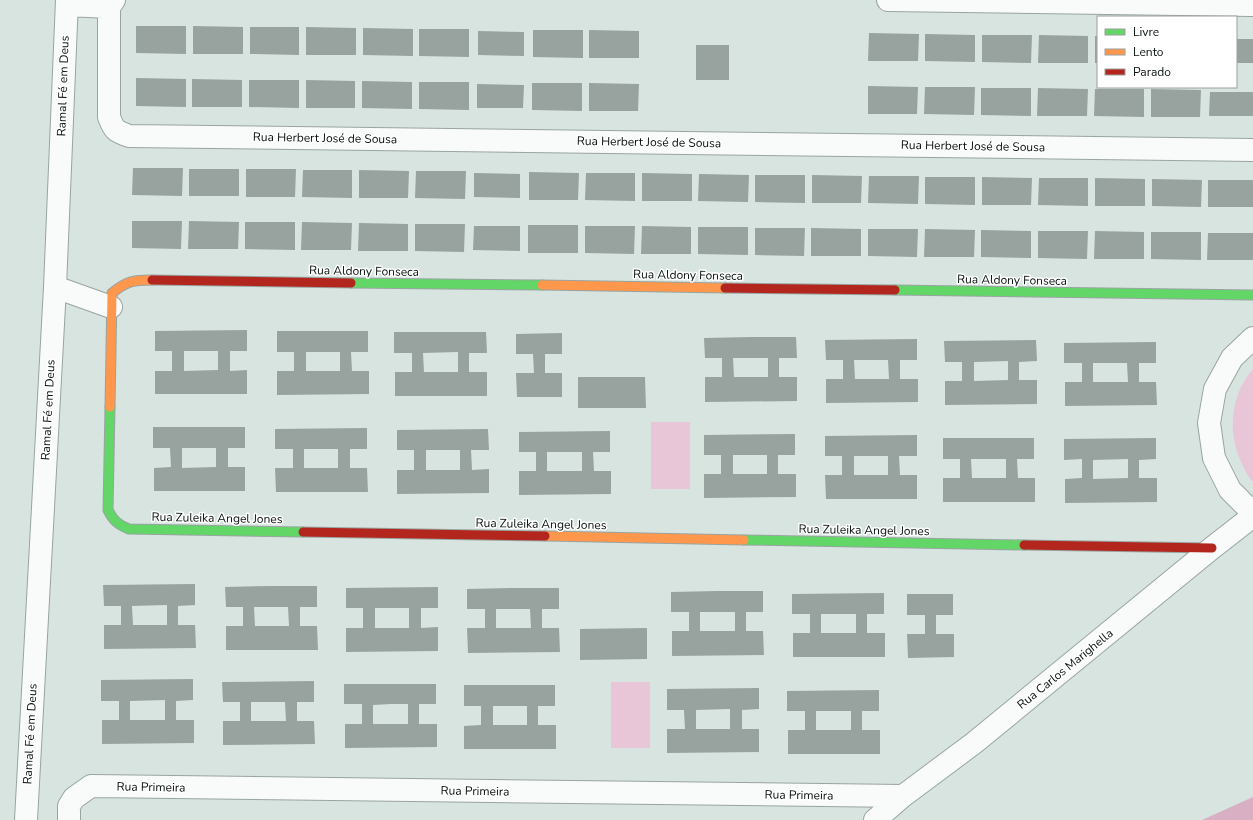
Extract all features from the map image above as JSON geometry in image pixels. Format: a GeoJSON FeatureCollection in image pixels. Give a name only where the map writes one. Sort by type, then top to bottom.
{"type":"FeatureCollection","features":[{"type":"Feature","properties":{"kind":"street"},"geometry":{"type":"LineString","coordinates":[[888,0],[1253,5]]}},
{"type":"Feature","properties":{"kind":"street"},"geometry":{"type":"LineString","coordinates":[[67,3],[111,3]]}},
{"type":"Feature","properties":{"kind":"street","name":"Ramal Fé em Deus"},"geometry":{"type":"LineString","coordinates":[[26,820],[54,287],[67,3]]}},
{"type":"Feature","properties":{"kind":"street","name":"Rua Herbert José de Sousa"},"geometry":{"type":"LineString","coordinates":[[111,3],[109,117],[113,128],[129,136],[1253,150]]}},
{"type":"Feature","properties":{"kind":"street","name":"Rua Aldony Fonseca"},"geometry":{"type":"LineString","coordinates":[[123,284],[138,280],[1253,295]]}},
{"type":"Feature","properties":{"kind":"street","name":"Rua Zuleika Angel Jones"},"geometry":{"type":"LineString","coordinates":[[123,284],[112,293],[111,307],[108,510],[111,518],[118,525],[129,529],[1212,548]]}},
{"type":"Feature","properties":{"kind":"street"},"geometry":{"type":"LineString","coordinates":[[54,287],[111,307]]}},
{"type":"Feature","properties":{"kind":"street"},"geometry":{"type":"LineString","coordinates":[[1253,338],[1232,358],[1215,389],[1209,423],[1214,458],[1230,490],[1253,513]]}},
{"type":"Feature","properties":{"kind":"street","name":"Rua Carlos Marighella"},"geometry":{"type":"LineString","coordinates":[[875,820],[902,796],[974,743],[1253,516]]}},
{"type":"Feature","properties":{"kind":"street","name":"Rua Primeira"},"geometry":{"type":"LineString","coordinates":[[69,820],[69,806],[74,798],[91,786],[902,796]]}},
{"type":"Feature","properties":{"kind":"shaded area"},"geometry":{"type":"Polygon","coordinates":[[[1253,369],[1253,482],[1245,471],[1237,452],[1234,440],[1233,415],[1239,391],[1245,379],[1253,369]]]}},
{"type":"Feature","properties":{"kind":"shaded area"},"geometry":{"type":"Polygon","coordinates":[[[651,422],[690,422],[690,489],[651,489],[651,422]]]}},
{"type":"Feature","properties":{"kind":"shaded area"},"geometry":{"type":"Polygon","coordinates":[[[611,682],[650,682],[650,748],[611,748],[611,682]]]}},
{"type":"Feature","properties":{"kind":"shaded area"},"geometry":{"type":"Polygon","coordinates":[[[1253,797],[1253,820],[1202,820],[1253,797]]]}},
{"type":"Feature","properties":{"kind":"building"},"geometry":{"type":"Polygon","coordinates":[[[136,26],[186,26],[186,54],[136,53],[136,26]]]}},
{"type":"Feature","properties":{"kind":"building"},"geometry":{"type":"Polygon","coordinates":[[[193,26],[243,27],[243,54],[193,54],[193,26]]]}},
{"type":"Feature","properties":{"kind":"building"},"geometry":{"type":"Polygon","coordinates":[[[250,27],[299,27],[299,55],[250,54],[250,27]]]}},
{"type":"Feature","properties":{"kind":"building"},"geometry":{"type":"Polygon","coordinates":[[[306,27],[356,28],[356,55],[306,55],[306,27]]]}},
{"type":"Feature","properties":{"kind":"building"},"geometry":{"type":"Polygon","coordinates":[[[363,28],[413,29],[413,56],[363,55],[363,28]]]}},
{"type":"Feature","properties":{"kind":"building"},"geometry":{"type":"Polygon","coordinates":[[[419,29],[469,29],[469,57],[419,56],[419,29]]]}},
{"type":"Feature","properties":{"kind":"building"},"geometry":{"type":"Polygon","coordinates":[[[533,30],[583,30],[583,58],[533,57],[533,30]]]}},
{"type":"Feature","properties":{"kind":"building"},"geometry":{"type":"Polygon","coordinates":[[[589,30],[639,31],[639,58],[589,58],[589,30]]]}},
{"type":"Feature","properties":{"kind":"building"},"geometry":{"type":"Polygon","coordinates":[[[478,31],[524,32],[524,56],[478,55],[478,31]]]}},
{"type":"Feature","properties":{"kind":"building"},"geometry":{"type":"Polygon","coordinates":[[[869,33],[919,34],[918,61],[868,61],[869,33]]]}},
{"type":"Feature","properties":{"kind":"building"},"geometry":{"type":"Polygon","coordinates":[[[925,34],[975,35],[975,62],[925,61],[925,34]]]}},
{"type":"Feature","properties":{"kind":"building"},"geometry":{"type":"Polygon","coordinates":[[[982,35],[1032,35],[1031,63],[982,62],[982,35]]]}},
{"type":"Feature","properties":{"kind":"building"},"geometry":{"type":"Polygon","coordinates":[[[1039,35],[1088,36],[1088,63],[1038,63],[1039,35]]]}},
{"type":"Feature","properties":{"kind":"building"},"geometry":{"type":"Polygon","coordinates":[[[1095,36],[1097,36],[1097,63],[1095,63],[1095,36]]]}},
{"type":"Feature","properties":{"kind":"building"},"geometry":{"type":"Polygon","coordinates":[[[1237,39],[1253,39],[1253,63],[1237,63],[1237,39]]]}},
{"type":"Feature","properties":{"kind":"building"},"geometry":{"type":"Polygon","coordinates":[[[696,45],[729,45],[729,80],[696,80],[696,45]]]}},
{"type":"Feature","properties":{"kind":"building"},"geometry":{"type":"Polygon","coordinates":[[[136,78],[186,79],[186,107],[136,106],[136,78]]]}},
{"type":"Feature","properties":{"kind":"building"},"geometry":{"type":"Polygon","coordinates":[[[192,79],[242,80],[242,107],[192,107],[192,79]]]}},
{"type":"Feature","properties":{"kind":"building"},"geometry":{"type":"Polygon","coordinates":[[[249,80],[299,80],[299,108],[249,107],[249,80]]]}},
{"type":"Feature","properties":{"kind":"building"},"geometry":{"type":"Polygon","coordinates":[[[306,80],[355,81],[355,108],[306,108],[306,80]]]}},
{"type":"Feature","properties":{"kind":"building"},"geometry":{"type":"Polygon","coordinates":[[[362,81],[412,82],[412,109],[362,108],[362,81]]]}},
{"type":"Feature","properties":{"kind":"building"},"geometry":{"type":"Polygon","coordinates":[[[419,82],[469,82],[469,110],[419,109],[419,82]]]}},
{"type":"Feature","properties":{"kind":"building"},"geometry":{"type":"Polygon","coordinates":[[[532,83],[582,83],[582,111],[532,110],[532,83]]]}},
{"type":"Feature","properties":{"kind":"building"},"geometry":{"type":"Polygon","coordinates":[[[589,83],[639,84],[638,111],[589,111],[589,83]]]}},
{"type":"Feature","properties":{"kind":"building"},"geometry":{"type":"Polygon","coordinates":[[[477,84],[524,85],[523,108],[477,108],[477,84]]]}},
{"type":"Feature","properties":{"kind":"building"},"geometry":{"type":"Polygon","coordinates":[[[868,86],[918,87],[917,114],[868,114],[868,86]]]}},
{"type":"Feature","properties":{"kind":"building"},"geometry":{"type":"Polygon","coordinates":[[[925,87],[975,87],[974,115],[924,114],[925,87]]]}},
{"type":"Feature","properties":{"kind":"building"},"geometry":{"type":"Polygon","coordinates":[[[981,88],[1031,88],[1031,116],[981,115],[981,88]]]}},
{"type":"Feature","properties":{"kind":"building"},"geometry":{"type":"Polygon","coordinates":[[[1038,88],[1088,89],[1087,116],[1037,116],[1038,88]]]}},
{"type":"Feature","properties":{"kind":"building"},"geometry":{"type":"Polygon","coordinates":[[[1095,89],[1144,89],[1144,117],[1094,116],[1095,89]]]}},
{"type":"Feature","properties":{"kind":"building"},"geometry":{"type":"Polygon","coordinates":[[[1151,89],[1201,90],[1200,117],[1151,117],[1151,89]]]}},
{"type":"Feature","properties":{"kind":"building"},"geometry":{"type":"Polygon","coordinates":[[[1210,92],[1253,92],[1253,116],[1209,116],[1210,92]]]}},
{"type":"Feature","properties":{"kind":"building"},"geometry":{"type":"Polygon","coordinates":[[[133,168],[183,168],[182,196],[132,195],[133,168]]]}},
{"type":"Feature","properties":{"kind":"building"},"geometry":{"type":"Polygon","coordinates":[[[189,169],[239,169],[239,196],[189,196],[189,169]]]}},
{"type":"Feature","properties":{"kind":"building"},"geometry":{"type":"Polygon","coordinates":[[[246,169],[296,169],[295,197],[246,197],[246,169]]]}},
{"type":"Feature","properties":{"kind":"building"},"geometry":{"type":"Polygon","coordinates":[[[303,170],[352,170],[352,198],[302,197],[303,170]]]}},
{"type":"Feature","properties":{"kind":"building"},"geometry":{"type":"Polygon","coordinates":[[[359,170],[409,171],[408,198],[359,198],[359,170]]]}},
{"type":"Feature","properties":{"kind":"building"},"geometry":{"type":"Polygon","coordinates":[[[416,171],[466,171],[465,199],[415,198],[416,171]]]}},
{"type":"Feature","properties":{"kind":"building"},"geometry":{"type":"Polygon","coordinates":[[[529,172],[579,173],[578,200],[529,200],[529,172]]]}},
{"type":"Feature","properties":{"kind":"building"},"geometry":{"type":"Polygon","coordinates":[[[474,173],[520,174],[520,198],[474,197],[474,173]]]}},
{"type":"Feature","properties":{"kind":"building"},"geometry":{"type":"Polygon","coordinates":[[[586,173],[635,173],[635,201],[585,200],[586,173]]]}},
{"type":"Feature","properties":{"kind":"building"},"geometry":{"type":"Polygon","coordinates":[[[642,173],[692,174],[692,201],[642,201],[642,173]]]}},
{"type":"Feature","properties":{"kind":"building"},"geometry":{"type":"Polygon","coordinates":[[[699,174],[749,175],[748,202],[698,201],[699,174]]]}},
{"type":"Feature","properties":{"kind":"building"},"geometry":{"type":"Polygon","coordinates":[[[755,175],[805,175],[805,203],[755,202],[755,175]]]}},
{"type":"Feature","properties":{"kind":"building"},"geometry":{"type":"Polygon","coordinates":[[[812,175],[862,176],[861,203],[812,203],[812,175]]]}},
{"type":"Feature","properties":{"kind":"building"},"geometry":{"type":"Polygon","coordinates":[[[869,176],[919,176],[918,204],[868,203],[869,176]]]}},
{"type":"Feature","properties":{"kind":"building"},"geometry":{"type":"Polygon","coordinates":[[[925,177],[975,177],[975,205],[925,204],[925,177]]]}},
{"type":"Feature","properties":{"kind":"building"},"geometry":{"type":"Polygon","coordinates":[[[982,177],[1032,178],[1031,205],[982,205],[982,177]]]}},
{"type":"Feature","properties":{"kind":"building"},"geometry":{"type":"Polygon","coordinates":[[[1039,178],[1088,178],[1088,206],[1038,205],[1039,178]]]}},
{"type":"Feature","properties":{"kind":"building"},"geometry":{"type":"Polygon","coordinates":[[[1095,178],[1145,179],[1145,206],[1095,206],[1095,178]]]}},
{"type":"Feature","properties":{"kind":"building"},"geometry":{"type":"Polygon","coordinates":[[[1152,179],[1202,180],[1201,207],[1152,206],[1152,179]]]}},
{"type":"Feature","properties":{"kind":"building"},"geometry":{"type":"Polygon","coordinates":[[[1208,180],[1253,180],[1253,207],[1208,207],[1208,180]]]}},
{"type":"Feature","properties":{"kind":"building"},"geometry":{"type":"Polygon","coordinates":[[[132,221],[182,221],[181,249],[132,248],[132,221]]]}},
{"type":"Feature","properties":{"kind":"building"},"geometry":{"type":"Polygon","coordinates":[[[189,221],[239,222],[238,249],[188,249],[189,221]]]}},
{"type":"Feature","properties":{"kind":"building"},"geometry":{"type":"Polygon","coordinates":[[[245,222],[295,222],[295,250],[245,249],[245,222]]]}},
{"type":"Feature","properties":{"kind":"building"},"geometry":{"type":"Polygon","coordinates":[[[302,222],[352,223],[351,250],[301,250],[302,222]]]}},
{"type":"Feature","properties":{"kind":"building"},"geometry":{"type":"Polygon","coordinates":[[[359,223],[408,224],[408,251],[358,251],[359,223]]]}},
{"type":"Feature","properties":{"kind":"building"},"geometry":{"type":"Polygon","coordinates":[[[415,224],[465,224],[464,252],[415,251],[415,224]]]}},
{"type":"Feature","properties":{"kind":"building"},"geometry":{"type":"Polygon","coordinates":[[[528,225],[578,225],[578,253],[528,253],[528,225]]]}},
{"type":"Feature","properties":{"kind":"building"},"geometry":{"type":"Polygon","coordinates":[[[474,226],[520,226],[520,251],[473,250],[474,226]]]}},
{"type":"Feature","properties":{"kind":"building"},"geometry":{"type":"Polygon","coordinates":[[[585,226],[635,226],[634,254],[585,253],[585,226]]]}},
{"type":"Feature","properties":{"kind":"building"},"geometry":{"type":"Polygon","coordinates":[[[642,226],[691,227],[691,254],[641,254],[642,226]]]}},
{"type":"Feature","properties":{"kind":"building"},"geometry":{"type":"Polygon","coordinates":[[[698,227],[748,227],[748,255],[698,254],[698,227]]]}},
{"type":"Feature","properties":{"kind":"building"},"geometry":{"type":"Polygon","coordinates":[[[755,228],[805,228],[804,256],[755,255],[755,228]]]}},
{"type":"Feature","properties":{"kind":"building"},"geometry":{"type":"Polygon","coordinates":[[[811,228],[861,229],[861,256],[811,256],[811,228]]]}},
{"type":"Feature","properties":{"kind":"building"},"geometry":{"type":"Polygon","coordinates":[[[868,229],[918,229],[917,257],[868,256],[868,229]]]}},
{"type":"Feature","properties":{"kind":"building"},"geometry":{"type":"Polygon","coordinates":[[[925,229],[975,230],[974,257],[924,257],[925,229]]]}},
{"type":"Feature","properties":{"kind":"building"},"geometry":{"type":"Polygon","coordinates":[[[981,230],[1031,231],[1031,258],[981,257],[981,230]]]}},
{"type":"Feature","properties":{"kind":"building"},"geometry":{"type":"Polygon","coordinates":[[[1038,231],[1088,231],[1087,259],[1038,258],[1038,231]]]}},
{"type":"Feature","properties":{"kind":"building"},"geometry":{"type":"Polygon","coordinates":[[[1095,231],[1144,232],[1144,259],[1094,259],[1095,231]]]}},
{"type":"Feature","properties":{"kind":"building"},"geometry":{"type":"Polygon","coordinates":[[[1151,232],[1201,232],[1201,260],[1151,259],[1151,232]]]}},
{"type":"Feature","properties":{"kind":"building"},"geometry":{"type":"Polygon","coordinates":[[[1208,233],[1253,233],[1253,260],[1207,260],[1208,233]]]}},
{"type":"Feature","properties":{"kind":"building"},"geometry":{"type":"Polygon","coordinates":[[[247,330],[247,351],[230,351],[230,371],[247,370],[247,394],[155,394],[155,371],[172,371],[172,351],[155,351],[155,331],[247,330]],[[184,351],[184,371],[218,370],[218,351],[184,351]]]}},
{"type":"Feature","properties":{"kind":"building"},"geometry":{"type":"Polygon","coordinates":[[[277,331],[368,331],[368,352],[351,352],[352,371],[369,371],[369,394],[277,395],[277,371],[294,371],[294,352],[277,352],[277,331]],[[306,352],[306,371],[340,371],[340,352],[306,352]]]}},
{"type":"Feature","properties":{"kind":"building"},"geometry":{"type":"Polygon","coordinates":[[[394,332],[486,332],[487,353],[469,353],[469,372],[487,372],[487,396],[395,396],[395,372],[412,372],[412,353],[394,353],[394,332]],[[458,352],[423,353],[424,372],[458,372],[458,352]]]}},
{"type":"Feature","properties":{"kind":"building"},"geometry":{"type":"Polygon","coordinates":[[[562,333],[562,354],[545,354],[545,373],[562,373],[562,397],[517,397],[516,373],[534,373],[533,354],[516,354],[516,334],[562,333]]]}},
{"type":"Feature","properties":{"kind":"building"},"geometry":{"type":"Polygon","coordinates":[[[796,337],[797,358],[779,358],[779,377],[797,377],[797,401],[705,402],[705,377],[722,377],[722,358],[705,358],[704,338],[796,337]],[[733,358],[734,377],[768,377],[768,358],[733,358]]]}},
{"type":"Feature","properties":{"kind":"building"},"geometry":{"type":"Polygon","coordinates":[[[917,339],[917,360],[900,360],[900,379],[918,379],[918,402],[826,403],[826,379],[843,379],[843,360],[826,360],[825,340],[917,339]],[[854,360],[855,379],[889,379],[888,360],[854,360]]]}},
{"type":"Feature","properties":{"kind":"building"},"geometry":{"type":"Polygon","coordinates":[[[1036,340],[1037,361],[1019,362],[1019,380],[1037,380],[1037,404],[945,405],[945,381],[962,381],[962,362],[945,362],[944,341],[1036,340]],[[1008,361],[974,362],[974,381],[1008,380],[1008,361]]]}},
{"type":"Feature","properties":{"kind":"building"},"geometry":{"type":"Polygon","coordinates":[[[1156,342],[1156,363],[1139,363],[1139,382],[1156,382],[1157,405],[1065,406],[1065,382],[1082,382],[1082,363],[1064,363],[1064,343],[1156,342]],[[1093,363],[1093,382],[1128,382],[1127,363],[1093,363]]]}},
{"type":"Feature","properties":{"kind":"building"},"geometry":{"type":"Polygon","coordinates":[[[578,377],[645,377],[646,408],[578,408],[578,377]]]}},
{"type":"Feature","properties":{"kind":"building"},"geometry":{"type":"Polygon","coordinates":[[[153,427],[245,427],[245,448],[228,448],[228,467],[245,467],[245,491],[154,491],[154,468],[171,467],[170,448],[153,448],[153,427]],[[182,448],[182,468],[216,467],[216,448],[182,448]]]}},
{"type":"Feature","properties":{"kind":"building"},"geometry":{"type":"Polygon","coordinates":[[[367,428],[367,449],[350,449],[350,468],[367,468],[368,492],[276,492],[275,468],[293,468],[293,449],[275,449],[275,429],[367,428]],[[304,449],[304,468],[338,468],[338,449],[304,449]]]}},
{"type":"Feature","properties":{"kind":"building"},"geometry":{"type":"Polygon","coordinates":[[[488,429],[489,450],[471,450],[472,470],[489,469],[489,493],[397,494],[397,470],[414,470],[414,450],[397,450],[397,430],[488,429]],[[426,450],[426,470],[460,470],[460,450],[426,450]]]}},
{"type":"Feature","properties":{"kind":"building"},"geometry":{"type":"Polygon","coordinates":[[[610,431],[610,452],[593,452],[594,471],[611,471],[611,494],[519,495],[519,471],[536,471],[536,452],[519,452],[519,432],[610,431]],[[547,452],[547,471],[582,471],[582,452],[547,452]]]}},
{"type":"Feature","properties":{"kind":"building"},"geometry":{"type":"Polygon","coordinates":[[[795,434],[795,455],[778,455],[778,474],[796,474],[796,497],[704,498],[704,474],[721,474],[721,455],[704,455],[704,435],[795,434]],[[733,455],[733,474],[767,474],[767,455],[733,455]]]}},
{"type":"Feature","properties":{"kind":"building"},"geometry":{"type":"Polygon","coordinates":[[[917,435],[917,456],[899,456],[900,475],[917,475],[917,499],[826,499],[825,475],[842,475],[842,456],[825,456],[825,436],[917,435]],[[854,456],[854,475],[888,475],[888,456],[854,456]]]}},
{"type":"Feature","properties":{"kind":"building"},"geometry":{"type":"Polygon","coordinates":[[[943,438],[1034,438],[1034,459],[1017,459],[1018,478],[1035,478],[1035,502],[943,502],[943,478],[960,478],[960,459],[943,459],[943,438]],[[971,459],[972,478],[1006,478],[1006,459],[971,459]]]}},
{"type":"Feature","properties":{"kind":"building"},"geometry":{"type":"Polygon","coordinates":[[[1156,438],[1156,459],[1139,460],[1139,478],[1157,478],[1157,502],[1065,503],[1065,479],[1082,478],[1082,459],[1064,460],[1064,439],[1156,438]],[[1128,459],[1093,460],[1093,479],[1128,478],[1128,459]]]}},
{"type":"Feature","properties":{"kind":"building"},"geometry":{"type":"Polygon","coordinates":[[[195,584],[195,605],[178,606],[178,625],[195,625],[196,648],[104,649],[104,625],[121,625],[121,606],[104,606],[103,585],[195,584]],[[167,605],[132,606],[133,625],[167,625],[167,605]]]}},
{"type":"Feature","properties":{"kind":"building"},"geometry":{"type":"Polygon","coordinates":[[[317,586],[317,607],[300,607],[300,626],[317,626],[318,650],[226,650],[226,626],[243,626],[243,607],[226,607],[225,587],[317,586]],[[254,607],[255,626],[289,626],[288,607],[254,607]]]}},
{"type":"Feature","properties":{"kind":"building"},"geometry":{"type":"Polygon","coordinates":[[[438,587],[438,608],[421,608],[421,628],[438,627],[438,651],[346,652],[346,628],[363,628],[363,608],[346,608],[346,588],[438,587]],[[375,608],[375,628],[409,628],[409,608],[375,608]]]}},
{"type":"Feature","properties":{"kind":"building"},"geometry":{"type":"Polygon","coordinates":[[[559,588],[559,609],[542,609],[542,628],[559,628],[560,652],[468,653],[467,628],[485,628],[485,609],[467,609],[467,589],[559,588]],[[496,609],[496,628],[531,628],[530,609],[496,609]]]}},
{"type":"Feature","properties":{"kind":"building"},"geometry":{"type":"Polygon","coordinates":[[[763,591],[763,612],[746,612],[746,631],[763,631],[764,655],[672,656],[672,631],[689,631],[689,612],[671,612],[671,592],[763,591]],[[700,612],[700,631],[735,631],[735,612],[700,612]]]}},
{"type":"Feature","properties":{"kind":"building"},"geometry":{"type":"Polygon","coordinates":[[[884,593],[884,614],[867,614],[867,633],[885,633],[885,657],[793,657],[793,633],[810,633],[810,614],[792,614],[792,594],[884,593]],[[821,614],[821,633],[856,633],[856,614],[821,614]]]}},
{"type":"Feature","properties":{"kind":"building"},"geometry":{"type":"Polygon","coordinates":[[[907,594],[953,594],[953,615],[936,615],[936,634],[954,634],[954,657],[908,658],[907,634],[925,634],[925,615],[907,615],[907,594]]]}},
{"type":"Feature","properties":{"kind":"building"},"geometry":{"type":"Polygon","coordinates":[[[647,628],[647,659],[580,660],[580,629],[647,628]]]}},
{"type":"Feature","properties":{"kind":"building"},"geometry":{"type":"Polygon","coordinates":[[[193,679],[193,700],[176,701],[176,720],[194,720],[194,743],[102,744],[102,720],[119,720],[119,701],[101,701],[101,680],[193,679]],[[165,700],[130,701],[130,720],[165,720],[165,700]]]}},
{"type":"Feature","properties":{"kind":"building"},"geometry":{"type":"Polygon","coordinates":[[[314,681],[314,702],[297,702],[297,721],[314,721],[315,744],[223,745],[223,721],[240,721],[240,702],[223,702],[222,682],[314,681]],[[251,702],[251,721],[286,721],[285,702],[251,702]]]}},
{"type":"Feature","properties":{"kind":"building"},"geometry":{"type":"Polygon","coordinates":[[[344,684],[436,684],[436,704],[419,704],[419,724],[437,724],[437,747],[345,748],[345,724],[362,724],[362,704],[344,704],[344,684]],[[408,704],[373,705],[373,724],[408,724],[408,704]]]}},
{"type":"Feature","properties":{"kind":"building"},"geometry":{"type":"Polygon","coordinates":[[[464,685],[555,685],[555,706],[538,706],[538,725],[556,725],[556,749],[464,749],[464,726],[481,725],[481,706],[464,706],[464,685]],[[493,706],[493,725],[527,725],[527,706],[493,706]]]}},
{"type":"Feature","properties":{"kind":"building"},"geometry":{"type":"Polygon","coordinates":[[[759,688],[759,709],[742,710],[742,729],[759,729],[759,752],[667,753],[667,729],[685,729],[684,710],[667,710],[667,689],[759,688]],[[730,709],[696,710],[696,729],[730,729],[730,709]]]}},
{"type":"Feature","properties":{"kind":"building"},"geometry":{"type":"Polygon","coordinates":[[[879,690],[879,711],[862,711],[862,730],[880,730],[880,754],[788,754],[788,730],[805,730],[805,711],[787,711],[787,691],[879,690]],[[816,711],[816,730],[851,730],[851,711],[816,711]]]}},
{"type":"Feature","properties":{"kind":"traffic: fast"},"geometry":{"type":"LineString","coordinates":[[351,283],[542,285]]}},
{"type":"Feature","properties":{"kind":"traffic: fast"},"geometry":{"type":"LineString","coordinates":[[895,290],[1253,295]]}},
{"type":"Feature","properties":{"kind":"traffic: fast"},"geometry":{"type":"LineString","coordinates":[[110,407],[108,510],[112,517],[122,526],[129,529],[303,532]]}},
{"type":"Feature","properties":{"kind":"traffic: fast"},"geometry":{"type":"LineString","coordinates":[[744,540],[1024,545]]}},
{"type":"Feature","properties":{"kind":"traffic: slow"},"geometry":{"type":"LineString","coordinates":[[110,407],[112,293],[130,282],[152,280]]}},
{"type":"Feature","properties":{"kind":"traffic: slow"},"geometry":{"type":"LineString","coordinates":[[542,285],[725,288]]}},
{"type":"Feature","properties":{"kind":"traffic: slow"},"geometry":{"type":"LineString","coordinates":[[545,536],[744,540]]}},
{"type":"Feature","properties":{"kind":"traffic: jam"},"geometry":{"type":"LineString","coordinates":[[152,280],[351,283]]}},
{"type":"Feature","properties":{"kind":"traffic: jam"},"geometry":{"type":"LineString","coordinates":[[725,288],[895,290]]}},
{"type":"Feature","properties":{"kind":"traffic: jam"},"geometry":{"type":"LineString","coordinates":[[303,532],[545,536]]}},
{"type":"Feature","properties":{"kind":"traffic: jam"},"geometry":{"type":"LineString","coordinates":[[1024,545],[1212,548]]}}]}
